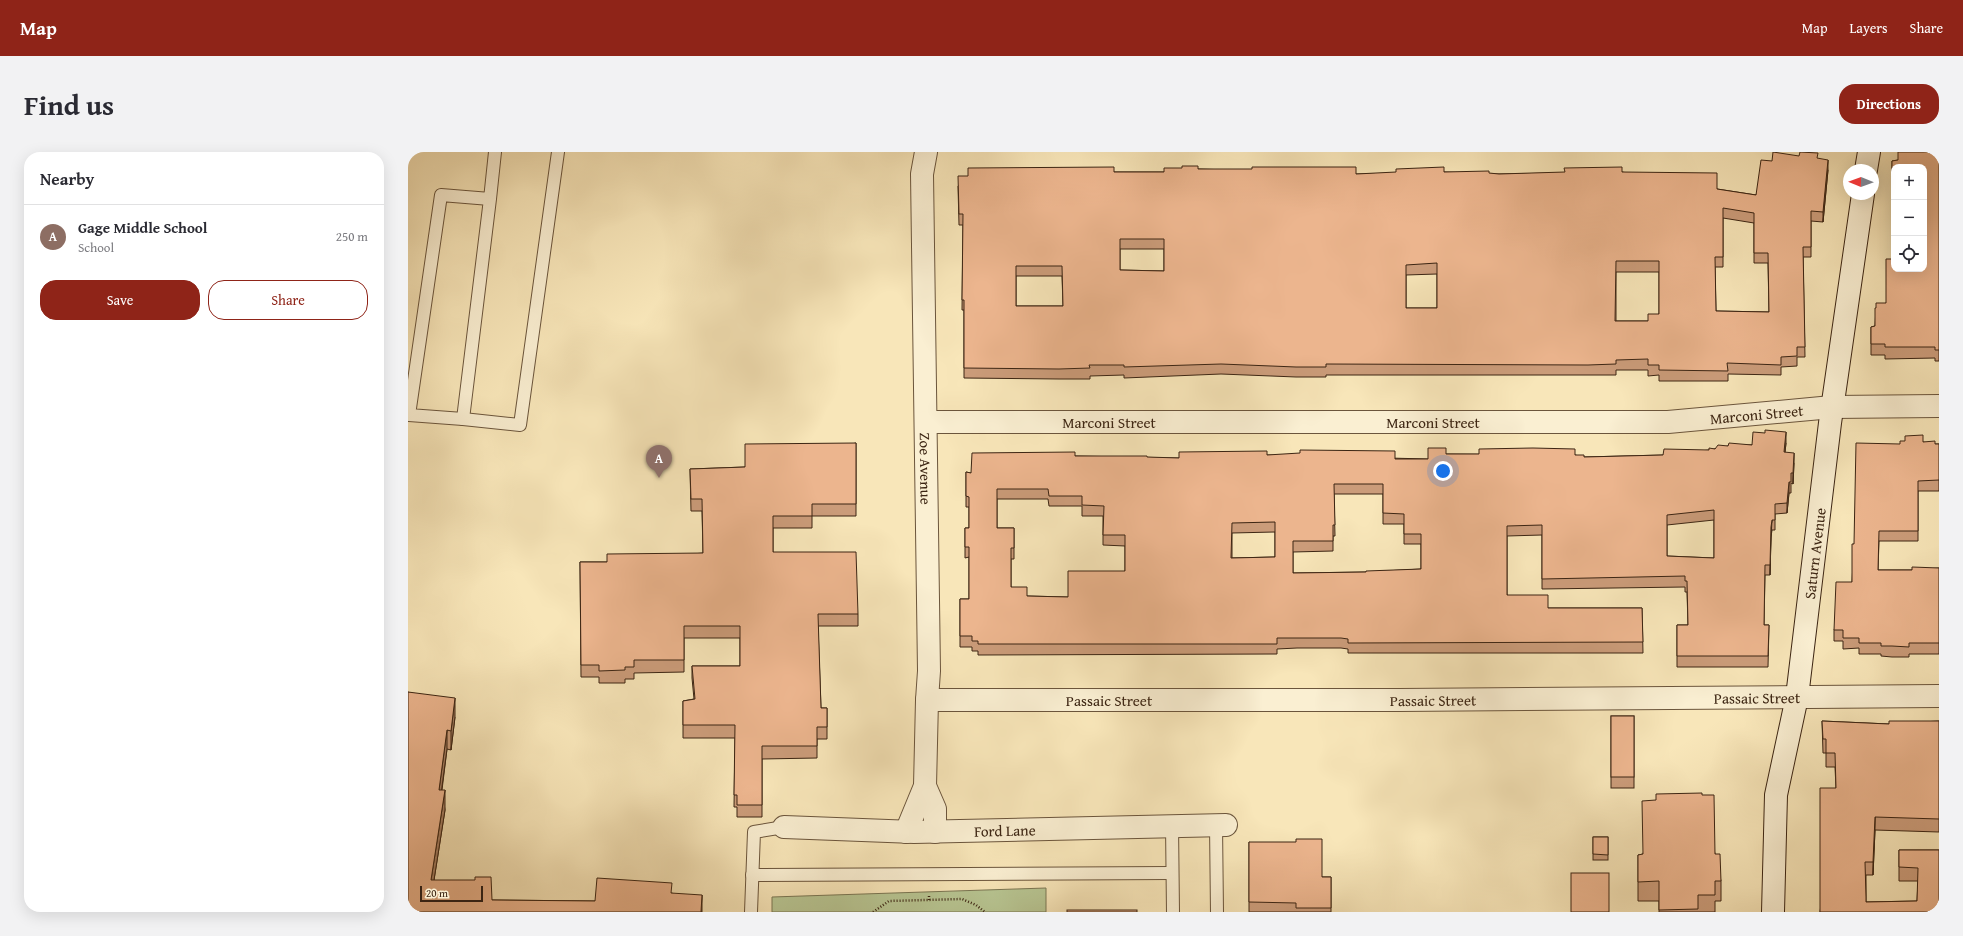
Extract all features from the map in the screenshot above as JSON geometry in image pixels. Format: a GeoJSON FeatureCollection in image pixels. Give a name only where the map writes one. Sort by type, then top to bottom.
{"type":"FeatureCollection","features":[{"type":"Feature","properties":{"kind":"street","name":"Zoe Avenue"},"geometry":{"type":"LineString","coordinates":[[906,832],[925,786],[929,664],[922,174],[926,152]]}},
{"type":"Feature","properties":{"kind":"street"},"geometry":{"type":"LineString","coordinates":[[1867,164],[1869,152]]}},
{"type":"Feature","properties":{"kind":"street","name":"Saturn Avenue"},"geometry":{"type":"LineString","coordinates":[[1773,912],[1776,795],[1797,697],[1832,406],[1862,200]]}},
{"type":"Feature","properties":{"kind":"street","name":"Marconi Street"},"geometry":{"type":"LineString","coordinates":[[926,422],[1668,422],[1832,406],[1939,406]]}},
{"type":"Feature","properties":{"kind":"street","name":"Passaic Street"},"geometry":{"type":"LineString","coordinates":[[927,700],[1400,700],[1939,696]]}},
{"type":"Feature","properties":{"kind":"street","name":"Zoe Avenue"},"geometry":{"type":"LineString","coordinates":[[925,786],[935,808],[935,832]]}},
{"type":"Feature","properties":{"kind":"street","name":"Ford Lane"},"geometry":{"type":"LineString","coordinates":[[784,827],[935,832],[1221,825]]}},
{"type":"Feature","properties":{"kind":"lane"},"geometry":{"type":"LineString","coordinates":[[463,419],[495,152]]}},
{"type":"Feature","properties":{"kind":"lane"},"geometry":{"type":"LineString","coordinates":[[490,199],[441,196],[409,415],[520,425],[558,152]]}},
{"type":"Feature","properties":{"kind":"lane"},"geometry":{"type":"LineString","coordinates":[[1172,825],[1173,912]]}},
{"type":"Feature","properties":{"kind":"lane"},"geometry":{"type":"LineString","coordinates":[[1217,912],[1221,825]]}},
{"type":"Feature","properties":{"kind":"lane"},"geometry":{"type":"LineString","coordinates":[[752,912],[754,832],[784,827]]}},
{"type":"Feature","properties":{"kind":"lane"},"geometry":{"type":"LineString","coordinates":[[752,875],[1172,873]]}},
{"type":"Feature","properties":{"kind":"path"},"geometry":{"type":"LineString","coordinates":[[873,912],[889,901],[929,900],[962,900],[976,905],[985,912]]}},
{"type":"Feature","properties":{"kind":"green space"},"geometry":{"type":"Polygon","coordinates":[[[1046,888],[1046,912],[772,912],[772,897],[1046,888]]]}},
{"type":"Feature","properties":{"kind":"building"},"geometry":{"type":"Polygon","coordinates":[[[1773,152],[1799,156],[1800,152],[1818,153],[1817,158],[1828,160],[1823,212],[1811,211],[1811,247],[1803,247],[1805,347],[1797,347],[1797,356],[1781,357],[1781,365],[1727,363],[1728,371],[1659,370],[1659,365],[1648,365],[1648,359],[1616,360],[1616,364],[1588,365],[1326,364],[1326,367],[1296,367],[1221,364],[1124,367],[1124,365],[1089,365],[1090,368],[1059,369],[964,368],[964,300],[962,300],[963,214],[959,214],[958,176],[968,176],[968,168],[1114,167],[1114,172],[1164,172],[1164,168],[1182,168],[1182,166],[1198,166],[1198,169],[1252,169],[1252,167],[1356,167],[1356,174],[1396,172],[1396,169],[1444,167],[1444,172],[1489,171],[1489,173],[1499,174],[1565,172],[1564,168],[1622,167],[1622,172],[1717,173],[1717,189],[1756,195],[1761,160],[1772,161],[1773,152]],[[1723,208],[1723,257],[1715,257],[1716,311],[1769,312],[1768,253],[1754,253],[1754,213],[1723,208]],[[1120,239],[1120,270],[1164,271],[1164,239],[1120,239]],[[1616,261],[1615,321],[1648,321],[1648,314],[1659,314],[1659,261],[1616,261]],[[1437,263],[1406,265],[1406,308],[1437,308],[1437,263]],[[1016,266],[1016,306],[1063,306],[1062,266],[1016,266]]]}},
{"type":"Feature","properties":{"kind":"building"},"geometry":{"type":"Polygon","coordinates":[[[1898,152],[1939,152],[1939,350],[1935,350],[1935,347],[1885,347],[1885,344],[1871,344],[1871,327],[1875,326],[1876,303],[1886,303],[1886,259],[1891,259],[1891,272],[1927,272],[1927,164],[1892,164],[1892,161],[1898,160],[1898,152]]]}},
{"type":"Feature","properties":{"kind":"building"},"geometry":{"type":"Polygon","coordinates":[[[1765,430],[1786,432],[1784,452],[1794,453],[1793,473],[1791,473],[1791,482],[1789,482],[1787,503],[1775,504],[1775,520],[1772,520],[1771,527],[1770,565],[1765,565],[1764,625],[1769,625],[1768,656],[1677,656],[1677,625],[1688,625],[1687,581],[1685,581],[1685,576],[1542,579],[1542,525],[1507,526],[1507,595],[1548,595],[1548,608],[1642,608],[1643,642],[1348,643],[1348,639],[1341,638],[1277,638],[1277,644],[978,644],[978,641],[972,641],[972,636],[960,636],[960,599],[969,599],[969,547],[965,547],[965,528],[969,528],[969,497],[966,496],[966,472],[971,473],[972,453],[1075,452],[1075,456],[1147,456],[1179,458],[1179,452],[1267,451],[1267,455],[1300,453],[1300,450],[1395,451],[1395,459],[1428,459],[1428,448],[1446,448],[1446,454],[1479,454],[1479,449],[1533,448],[1575,449],[1575,455],[1584,455],[1584,457],[1663,455],[1664,449],[1709,450],[1709,448],[1715,449],[1718,445],[1728,446],[1729,443],[1752,445],[1753,432],[1765,433],[1765,430]],[[1334,484],[1335,525],[1333,525],[1333,541],[1293,541],[1293,573],[1366,572],[1421,569],[1421,534],[1404,534],[1404,514],[1383,513],[1383,484],[1334,484]],[[997,489],[997,528],[1014,528],[1014,548],[1011,548],[1011,587],[1027,587],[1027,596],[1068,597],[1068,571],[1125,571],[1125,535],[1103,535],[1104,506],[1082,505],[1082,496],[1049,496],[1048,489],[997,489]],[[1714,510],[1667,515],[1667,556],[1714,558],[1714,510]],[[1275,522],[1232,523],[1231,558],[1275,557],[1275,522]]]}},
{"type":"Feature","properties":{"kind":"building"},"geometry":{"type":"Polygon","coordinates":[[[1923,435],[1923,442],[1935,441],[1935,444],[1939,444],[1939,480],[1918,481],[1918,531],[1879,531],[1878,570],[1912,570],[1912,567],[1939,568],[1939,643],[1909,643],[1909,647],[1881,646],[1881,643],[1859,643],[1859,638],[1843,638],[1843,630],[1834,630],[1836,582],[1852,582],[1856,443],[1900,444],[1900,441],[1905,441],[1905,436],[1923,435]]]}},
{"type":"Feature","properties":{"kind":"building"},"geometry":{"type":"Polygon","coordinates":[[[856,443],[856,504],[812,504],[812,516],[773,516],[773,552],[856,552],[858,614],[818,614],[821,708],[827,708],[827,727],[817,727],[817,746],[762,746],[762,805],[737,805],[737,795],[734,795],[735,725],[683,725],[683,701],[695,699],[692,666],[740,666],[740,626],[684,626],[684,660],[634,660],[634,667],[625,667],[625,670],[599,671],[599,665],[581,665],[580,562],[607,562],[607,554],[703,553],[702,499],[691,499],[690,469],[745,467],[745,444],[856,443]]]}},
{"type":"Feature","properties":{"kind":"building"},"geometry":{"type":"Polygon","coordinates":[[[408,692],[455,698],[451,731],[447,730],[439,790],[445,790],[431,880],[475,880],[475,877],[491,877],[492,900],[595,901],[597,878],[672,883],[671,893],[702,895],[701,912],[408,912],[408,692]]]}},
{"type":"Feature","properties":{"kind":"building"},"geometry":{"type":"Polygon","coordinates":[[[1611,716],[1634,716],[1634,777],[1611,777],[1611,716]]]}},
{"type":"Feature","properties":{"kind":"building"},"geometry":{"type":"Polygon","coordinates":[[[1822,721],[1889,724],[1889,721],[1939,721],[1939,819],[1875,817],[1873,862],[1865,862],[1866,902],[1917,901],[1918,868],[1899,867],[1899,850],[1939,850],[1939,912],[1820,912],[1820,788],[1836,788],[1835,753],[1826,753],[1826,739],[1823,739],[1822,721]]]}},
{"type":"Feature","properties":{"kind":"building"},"geometry":{"type":"Polygon","coordinates":[[[1702,793],[1702,795],[1714,795],[1715,854],[1720,854],[1721,881],[1715,881],[1715,895],[1698,895],[1698,909],[1659,910],[1659,881],[1638,882],[1638,855],[1643,854],[1642,801],[1656,800],[1656,794],[1702,793]]]}},
{"type":"Feature","properties":{"kind":"building"},"geometry":{"type":"Polygon","coordinates":[[[1593,837],[1608,837],[1608,855],[1593,854],[1593,837]]]}},
{"type":"Feature","properties":{"kind":"building"},"geometry":{"type":"Polygon","coordinates":[[[1296,839],[1322,839],[1322,877],[1331,877],[1331,908],[1296,908],[1296,903],[1249,902],[1249,842],[1296,842],[1296,839]]]}},
{"type":"Feature","properties":{"kind":"building"},"geometry":{"type":"Polygon","coordinates":[[[1571,873],[1609,873],[1609,912],[1571,912],[1571,873]]]}},
{"type":"Feature","properties":{"kind":"building"},"geometry":{"type":"Polygon","coordinates":[[[1067,910],[1137,910],[1137,912],[1067,912],[1067,910]]]}},
{"type":"Feature","properties":{"kind":"place","name":"Gage Middle School"},"geometry":{"type":"Point","coordinates":[659,478]}}]}
